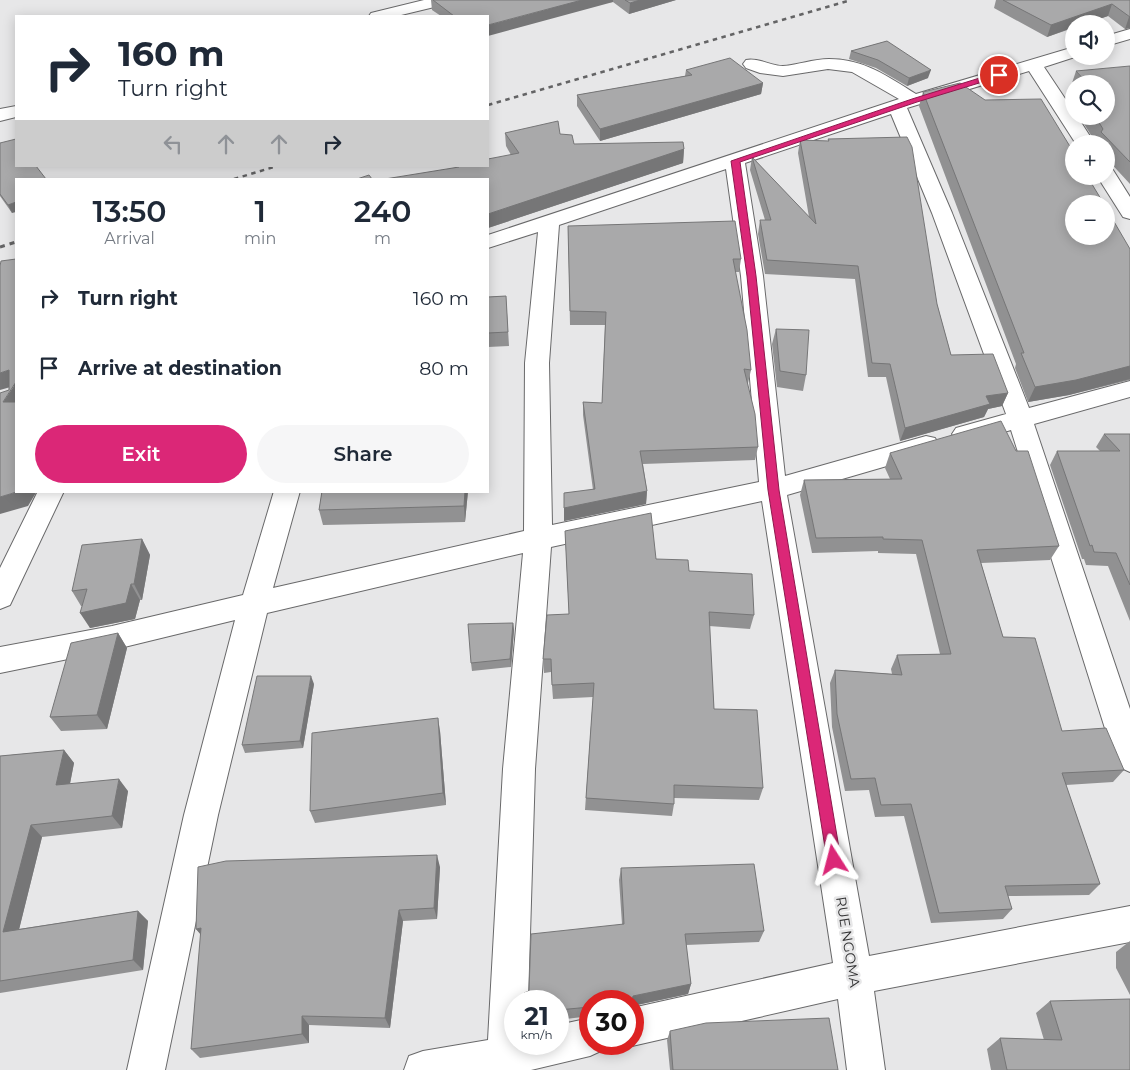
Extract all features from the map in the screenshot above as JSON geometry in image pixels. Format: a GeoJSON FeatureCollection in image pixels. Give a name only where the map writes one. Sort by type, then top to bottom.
{"type":"FeatureCollection","features":[{"type":"Feature","properties":{"kind":"street"},"geometry":{"type":"LineString","coordinates":[[378,0],[385,14],[445,0]]}},
{"type":"Feature","properties":{"kind":"street"},"geometry":{"type":"LineString","coordinates":[[1115,38],[1130,34]]}},
{"type":"Feature","properties":{"kind":"street"},"geometry":{"type":"LineString","coordinates":[[489,242],[906,104],[1065,55]]}},
{"type":"Feature","properties":{"kind":"street"},"geometry":{"type":"LineString","coordinates":[[752,64],[766,69],[783,71],[828,64],[854,67],[864,70],[906,104],[942,214],[1020,418],[1130,757]]}},
{"type":"Feature","properties":{"kind":"street"},"geometry":{"type":"LineString","coordinates":[[1033,64],[1080,135]]}},
{"type":"Feature","properties":{"kind":"street"},"geometry":{"type":"LineString","coordinates":[[0,115],[15,111]]}},
{"type":"Feature","properties":{"kind":"street","name":"RUE NGOMA"},"geometry":{"type":"LineString","coordinates":[[735,161],[752,276],[773,490],[854,977],[866,1070]]}},
{"type":"Feature","properties":{"kind":"street"},"geometry":{"type":"LineString","coordinates":[[1113,185],[1130,213]]}},
{"type":"Feature","properties":{"kind":"street"},"geometry":{"type":"LineString","coordinates":[[507,1063],[519,769],[538,538],[537,363],[549,222]]}},
{"type":"Feature","properties":{"kind":"street"},"geometry":{"type":"LineString","coordinates":[[0,660],[112,638],[538,538],[773,490],[1020,418],[1130,389]]}},
{"type":"Feature","properties":{"kind":"street"},"geometry":{"type":"LineString","coordinates":[[0,597],[50,493]]}},
{"type":"Feature","properties":{"kind":"street"},"geometry":{"type":"LineString","coordinates":[[146,1070],[201,815],[254,605],[286,493]]}},
{"type":"Feature","properties":{"kind":"street"},"geometry":{"type":"LineString","coordinates":[[644,1024],[854,977],[1130,924]]}},
{"type":"Feature","properties":{"kind":"street"},"geometry":{"type":"LineString","coordinates":[[423,1070],[507,1063],[579,1040]]}},
{"type":"Feature","properties":{"kind":"building"},"geometry":{"type":"Polygon","coordinates":[[[433,0],[582,0],[489,25],[489,15],[453,15],[433,0]]]}},
{"type":"Feature","properties":{"kind":"building"},"geometry":{"type":"Polygon","coordinates":[[[625,0],[640,0],[630,3],[625,0]]]}},
{"type":"Feature","properties":{"kind":"building"},"geometry":{"type":"Polygon","coordinates":[[[1003,0],[1130,0],[1130,17],[1112,4],[1080,15],[1065,15],[1065,20],[1051,25],[1003,0]]]}},
{"type":"Feature","properties":{"kind":"building"},"geometry":{"type":"Polygon","coordinates":[[[887,41],[931,70],[909,78],[878,60],[851,51],[887,41]]]}},
{"type":"Feature","properties":{"kind":"building"},"geometry":{"type":"Polygon","coordinates":[[[730,58],[763,83],[600,129],[577,95],[692,75],[686,70],[730,58]]]}},
{"type":"Feature","properties":{"kind":"building"},"geometry":{"type":"Polygon","coordinates":[[[1130,66],[1130,162],[1115,146],[1115,135],[1104,135],[1101,132],[1103,129],[1101,125],[1115,125],[1115,75],[1080,75],[1076,71],[1130,66]]]}},
{"type":"Feature","properties":{"kind":"building"},"geometry":{"type":"Polygon","coordinates":[[[960,83],[985,100],[1041,99],[1065,138],[1065,185],[1092,185],[1099,195],[1065,195],[1065,245],[1115,245],[1115,223],[1130,249],[1130,366],[1076,380],[1035,387],[1021,353],[1024,353],[923,92],[960,83]]]}},
{"type":"Feature","properties":{"kind":"building"},"geometry":{"type":"Polygon","coordinates":[[[558,121],[560,134],[572,135],[574,144],[683,142],[684,149],[489,214],[489,178],[391,178],[459,167],[489,167],[489,159],[519,153],[505,133],[558,121]]]}},
{"type":"Feature","properties":{"kind":"building"},"geometry":{"type":"Polygon","coordinates":[[[907,137],[912,147],[937,304],[951,355],[993,354],[1008,393],[986,396],[990,404],[905,428],[890,364],[872,363],[858,266],[767,260],[760,220],[771,220],[752,157],[816,224],[800,140],[829,141],[828,139],[907,137]]]}},
{"type":"Feature","properties":{"kind":"building"},"geometry":{"type":"Polygon","coordinates":[[[15,139],[15,167],[37,167],[45,178],[15,178],[15,202],[8,205],[0,194],[0,143],[15,139]]]}},
{"type":"Feature","properties":{"kind":"building"},"geometry":{"type":"Polygon","coordinates":[[[369,175],[371,178],[360,178],[369,175]]]}},
{"type":"Feature","properties":{"kind":"building"},"geometry":{"type":"Polygon","coordinates":[[[735,221],[741,259],[733,259],[747,330],[751,370],[744,369],[755,414],[758,447],[640,451],[647,491],[564,508],[564,493],[595,489],[583,402],[602,403],[606,312],[570,311],[568,226],[735,221]]]}},
{"type":"Feature","properties":{"kind":"building"},"geometry":{"type":"Polygon","coordinates":[[[15,259],[15,384],[3,402],[15,402],[15,492],[0,497],[0,393],[9,390],[9,370],[0,373],[1,261],[15,259]]]}},
{"type":"Feature","properties":{"kind":"building"},"geometry":{"type":"Polygon","coordinates":[[[506,296],[508,332],[489,333],[489,297],[506,296]]]}},
{"type":"Feature","properties":{"kind":"building"},"geometry":{"type":"Polygon","coordinates":[[[776,329],[809,330],[806,375],[780,371],[776,329]]]}},
{"type":"Feature","properties":{"kind":"building"},"geometry":{"type":"Polygon","coordinates":[[[1001,421],[1016,451],[1028,451],[1059,546],[977,550],[1003,637],[1035,638],[1062,731],[1106,728],[1124,770],[1062,773],[1100,884],[1005,886],[1012,909],[939,913],[911,804],[881,805],[875,778],[851,779],[837,714],[835,670],[902,675],[897,655],[951,654],[922,540],[883,539],[883,537],[816,538],[804,480],[902,479],[890,453],[1001,421]]]}},
{"type":"Feature","properties":{"kind":"building"},"geometry":{"type":"Polygon","coordinates":[[[1104,434],[1130,434],[1130,585],[1116,553],[1094,552],[1092,545],[1090,546],[1057,451],[1120,451],[1104,434]]]}},
{"type":"Feature","properties":{"kind":"building"},"geometry":{"type":"Polygon","coordinates":[[[322,493],[465,493],[464,506],[319,510],[322,493]]]}},
{"type":"Feature","properties":{"kind":"building"},"geometry":{"type":"Polygon","coordinates":[[[651,513],[656,559],[688,560],[689,571],[752,574],[754,615],[709,612],[714,709],[757,710],[763,788],[674,785],[674,804],[586,798],[594,683],[552,685],[551,659],[543,659],[547,615],[569,614],[565,531],[651,513]]]}},
{"type":"Feature","properties":{"kind":"building"},"geometry":{"type":"Polygon","coordinates":[[[142,539],[134,584],[131,584],[126,603],[80,613],[87,589],[72,591],[82,545],[142,539]]]}},
{"type":"Feature","properties":{"kind":"building"},"geometry":{"type":"Polygon","coordinates":[[[513,623],[510,659],[471,663],[468,624],[513,623]]]}},
{"type":"Feature","properties":{"kind":"building"},"geometry":{"type":"Polygon","coordinates":[[[118,633],[97,715],[50,717],[71,643],[118,633]]]}},
{"type":"Feature","properties":{"kind":"building"},"geometry":{"type":"Polygon","coordinates":[[[257,676],[311,676],[300,741],[242,745],[257,676]]]}},
{"type":"Feature","properties":{"kind":"building"},"geometry":{"type":"Polygon","coordinates":[[[438,718],[443,793],[310,811],[312,733],[438,718]]]}},
{"type":"Feature","properties":{"kind":"building"},"geometry":{"type":"Polygon","coordinates":[[[64,750],[56,785],[119,779],[112,816],[31,825],[3,932],[138,911],[133,960],[0,981],[0,756],[64,750]]]}},
{"type":"Feature","properties":{"kind":"building"},"geometry":{"type":"Polygon","coordinates":[[[437,855],[434,908],[399,910],[385,1018],[302,1016],[302,1034],[191,1049],[201,928],[196,929],[198,867],[226,861],[437,855]]]}},
{"type":"Feature","properties":{"kind":"building"},"geometry":{"type":"Polygon","coordinates":[[[754,864],[764,931],[685,934],[691,984],[644,994],[644,990],[579,990],[579,1008],[569,1009],[569,990],[529,990],[531,934],[624,924],[621,868],[754,864]]]}},
{"type":"Feature","properties":{"kind":"building"},"geometry":{"type":"Polygon","coordinates":[[[1130,999],[1130,1070],[1007,1070],[1000,1038],[1062,1040],[1050,1001],[1130,999]]]}},
{"type":"Feature","properties":{"kind":"building"},"geometry":{"type":"Polygon","coordinates":[[[829,1018],[838,1070],[673,1070],[670,1031],[706,1023],[829,1018]]]}},
{"type":"Feature","properties":{"kind":"railway"},"geometry":{"type":"LineString","coordinates":[[489,105],[851,0]]}},
{"type":"Feature","properties":{"kind":"railway"},"geometry":{"type":"LineString","coordinates":[[237,178],[274,167]]}},
{"type":"Feature","properties":{"kind":"railway"},"geometry":{"type":"LineString","coordinates":[[0,247],[15,242]]}},
{"type":"Feature","properties":{"kind":"route"},"geometry":{"type":"LineString","coordinates":[[834,860],[773,490],[752,276],[735,161],[914,100],[999,75]]}}]}
